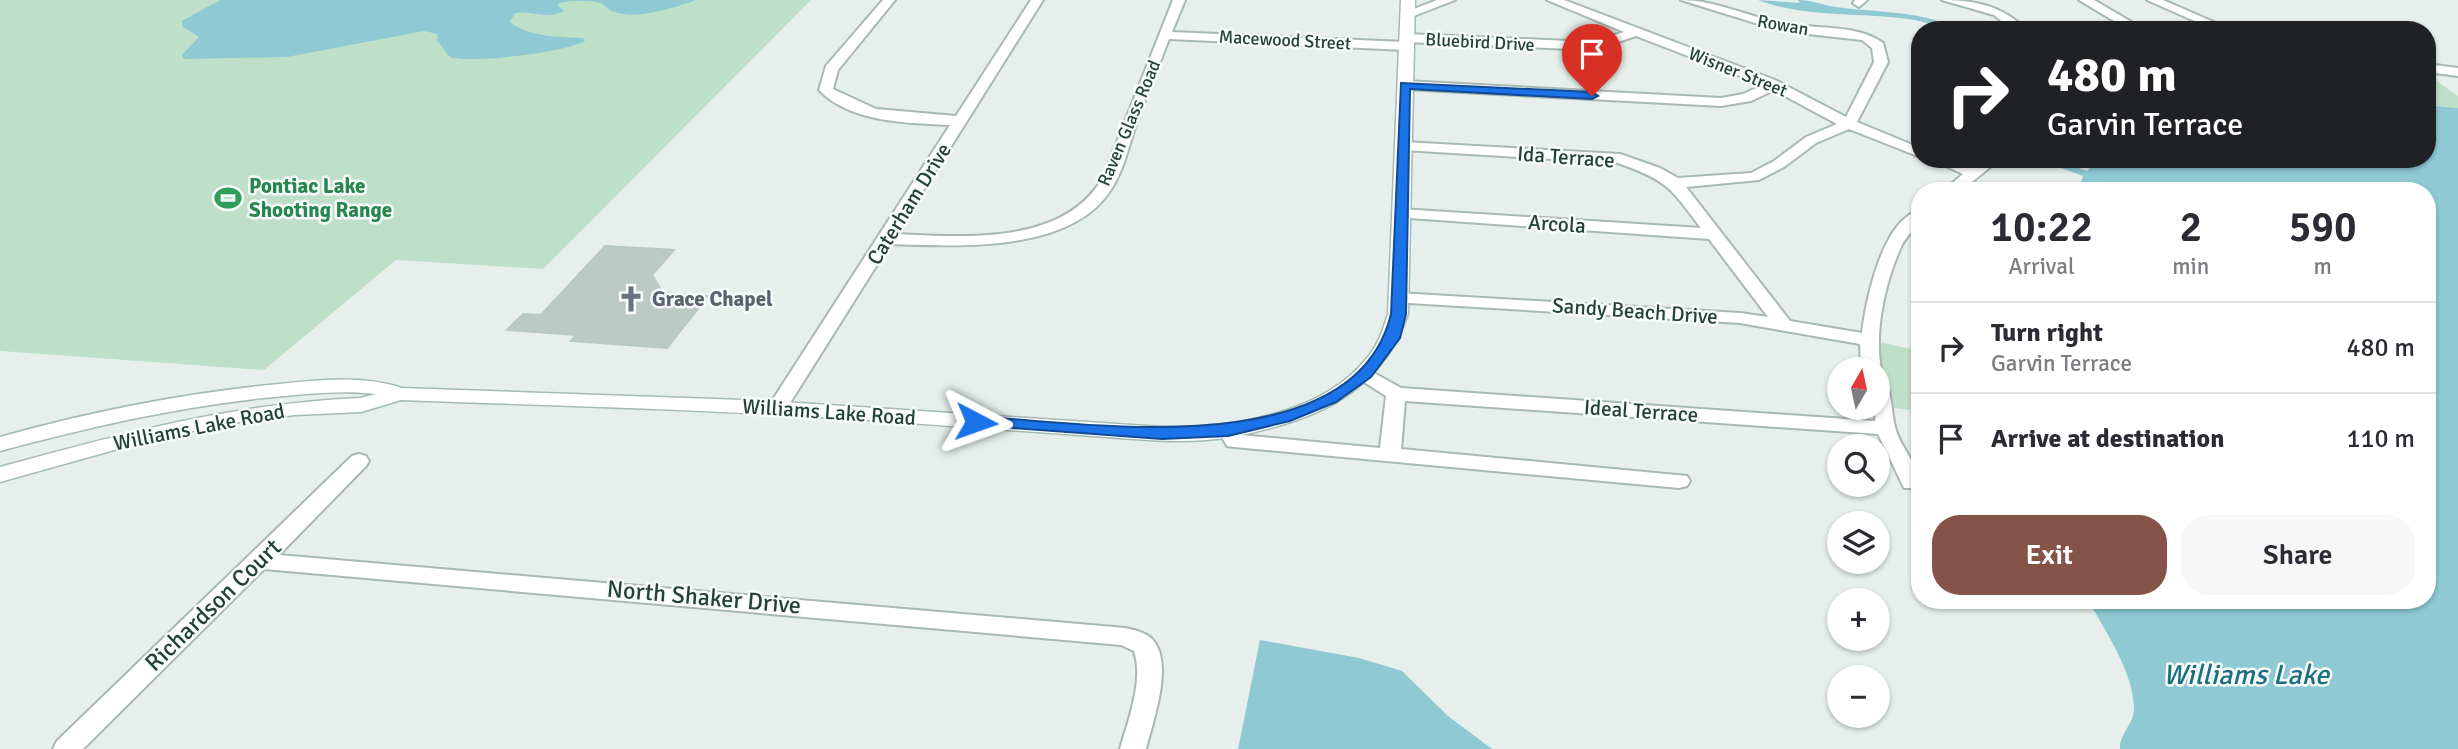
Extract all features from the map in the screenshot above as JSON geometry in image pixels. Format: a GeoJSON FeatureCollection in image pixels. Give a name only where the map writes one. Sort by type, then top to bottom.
{"type":"FeatureCollection","features":[{"type":"Feature","properties":{"kind":"main road","name":"Williams Lake Road"},"geometry":{"type":"LineString","coordinates":[[0,475],[155,432],[251,414],[361,405],[400,394],[778,407],[1162,433],[1228,430],[1284,417],[1330,399],[1365,374],[1392,338],[1398,298],[1407,7]]}},
{"type":"Feature","properties":{"kind":"main road","name":"Williams Lake Road"},"geometry":{"type":"LineString","coordinates":[[0,444],[86,421],[199,400],[268,391],[378,385],[400,394]]}},
{"type":"Feature","properties":{"kind":"main road"},"geometry":{"type":"LineString","coordinates":[[251,414],[263,405],[268,391]]}},
{"type":"Feature","properties":{"kind":"main road"},"geometry":{"type":"LineString","coordinates":[[0,467],[90,436],[97,427],[86,421]]}},
{"type":"Feature","properties":{"kind":"street"},"geometry":{"type":"LineString","coordinates":[[889,0],[831,69],[826,90],[847,105],[871,114],[961,121]]}},
{"type":"Feature","properties":{"kind":"street","name":"Caterham Drive"},"geometry":{"type":"LineString","coordinates":[[778,407],[888,239],[1037,0]]}},
{"type":"Feature","properties":{"kind":"street","name":"Raven Glass Road"},"geometry":{"type":"LineString","coordinates":[[888,239],[1001,238],[1031,232],[1070,217],[1091,204],[1106,183],[1122,148],[1179,0]]}},
{"type":"Feature","properties":{"kind":"street"},"geometry":{"type":"LineString","coordinates":[[1407,7],[1449,0]]}},
{"type":"Feature","properties":{"kind":"street","name":"Wisner Street"},"geometry":{"type":"LineString","coordinates":[[1553,0],[1774,85],[1849,124],[1911,149]]}},
{"type":"Feature","properties":{"kind":"street","name":"Rowan"},"geometry":{"type":"LineString","coordinates":[[1687,0],[1781,27],[1866,37],[1878,46]]}},
{"type":"Feature","properties":{"kind":"street"},"geometry":{"type":"LineString","coordinates":[[1948,0],[1998,12],[2009,21]]}},
{"type":"Feature","properties":{"kind":"street"},"geometry":{"type":"LineString","coordinates":[[2085,0],[2123,21]]}},
{"type":"Feature","properties":{"kind":"street"},"geometry":{"type":"LineString","coordinates":[[2153,0],[2204,21]]}},
{"type":"Feature","properties":{"kind":"street","name":"Bluebird Drive"},"geometry":{"type":"LineString","coordinates":[[1406,42],[1594,46],[1636,32]]}},
{"type":"Feature","properties":{"kind":"street","name":"Macewood Street"},"geometry":{"type":"LineString","coordinates":[[1164,35],[1406,42]]}},
{"type":"Feature","properties":{"kind":"street"},"geometry":{"type":"LineString","coordinates":[[1675,183],[1754,177],[1779,164],[1811,141],[1849,124],[1881,62],[1878,46]]}},
{"type":"Feature","properties":{"kind":"street"},"geometry":{"type":"LineString","coordinates":[[2436,69],[2458,72]]}},
{"type":"Feature","properties":{"kind":"street"},"geometry":{"type":"LineString","coordinates":[[1405,85],[1721,102],[1746,98],[1774,85]]}},
{"type":"Feature","properties":{"kind":"street","name":"Ida Terrace"},"geometry":{"type":"LineString","coordinates":[[1403,146],[1620,159],[1655,171],[1675,183],[1782,323]]}},
{"type":"Feature","properties":{"kind":"street"},"geometry":{"type":"LineString","coordinates":[[1961,168],[1974,173]]}},
{"type":"Feature","properties":{"kind":"street"},"geometry":{"type":"LineString","coordinates":[[1962,182],[1981,168]]}},
{"type":"Feature","properties":{"kind":"street","name":"Arcola"},"geometry":{"type":"LineString","coordinates":[[1401,214],[1713,234]]}},
{"type":"Feature","properties":{"kind":"street"},"geometry":{"type":"LineString","coordinates":[[1871,357],[1871,340],[1892,250],[1904,228],[1911,222]]}},
{"type":"Feature","properties":{"kind":"street","name":"Sandy Beach Drive"},"geometry":{"type":"LineString","coordinates":[[1398,298],[1658,311],[1782,323],[1871,340]]}},
{"type":"Feature","properties":{"kind":"street"},"geometry":{"type":"LineString","coordinates":[[1365,374],[1396,394],[1390,454]]}},
{"type":"Feature","properties":{"kind":"street","name":"Ideal Terrace"},"geometry":{"type":"LineString","coordinates":[[1396,394],[1885,428]]}},
{"type":"Feature","properties":{"kind":"street"},"geometry":{"type":"LineString","coordinates":[[1885,420],[1885,428],[1911,481]]}},
{"type":"Feature","properties":{"kind":"street"},"geometry":{"type":"LineString","coordinates":[[1228,430],[1234,441],[1679,481]]}},
{"type":"Feature","properties":{"kind":"street","name":"Richardson Court"},"geometry":{"type":"LineString","coordinates":[[66,749],[193,623],[261,561],[359,461]]}},
{"type":"Feature","properties":{"kind":"street","name":"North Shaker Drive"},"geometry":{"type":"LineString","coordinates":[[261,561],[1113,634],[1144,647],[1149,658],[1145,699],[1133,749]]}},
{"type":"Feature","properties":{"kind":"green space","name":"Pontiac Lake Shooting Range"},"geometry":{"type":"Polygon","coordinates":[[[0,0],[811,0],[543,269],[396,260],[264,370],[0,351],[0,0]]]}},
{"type":"Feature","properties":{"kind":"green space"},"geometry":{"type":"Polygon","coordinates":[[[2436,80],[2458,96],[2458,108],[2436,105],[2436,80]]]}},
{"type":"Feature","properties":{"kind":"green space"},"geometry":{"type":"Polygon","coordinates":[[[1871,340],[1911,349],[1911,410],[1890,408],[1890,357],[1871,357],[1871,340]]]}},
{"type":"Feature","properties":{"kind":"water"},"geometry":{"type":"Polygon","coordinates":[[[220,0],[696,0],[634,15],[614,12],[601,3],[585,1],[557,4],[564,11],[558,14],[515,13],[510,22],[526,31],[583,38],[585,41],[559,49],[518,56],[477,59],[450,57],[437,41],[438,34],[424,31],[287,57],[184,59],[182,55],[199,37],[183,27],[182,21],[220,0]]]}},
{"type":"Feature","properties":{"kind":"water"},"geometry":{"type":"Polygon","coordinates":[[[1758,0],[1800,3],[1798,0],[1803,0],[1836,7],[1899,13],[1936,21],[1813,12],[1758,0]]]}},
{"type":"Feature","properties":{"kind":"water","name":"Williams Lake"},"geometry":{"type":"Polygon","coordinates":[[[2436,106],[2458,108],[2458,749],[2120,749],[2122,738],[2134,713],[2132,693],[2117,652],[2093,609],[2436,609],[2436,182],[2081,182],[2083,176],[2061,168],[2087,171],[2090,168],[2436,168],[2436,106]]]}},
{"type":"Feature","properties":{"kind":"water"},"geometry":{"type":"Polygon","coordinates":[[[1260,640],[1359,658],[1402,671],[1448,716],[1492,749],[1238,749],[1260,640]]]}},
{"type":"Feature","properties":{"kind":"building","name":"Grace Chapel"},"geometry":{"type":"Polygon","coordinates":[[[605,246],[674,250],[652,275],[663,293],[708,296],[667,348],[571,341],[576,335],[507,330],[523,314],[541,315],[605,246]]]}},
{"type":"Feature","properties":{"kind":"place","name":"Pontiac Lake Shooting Range"},"geometry":{"type":"Point","coordinates":[228,198]}},
{"type":"Feature","properties":{"kind":"place","name":"Grace Chapel"},"geometry":{"type":"Point","coordinates":[631,299]}},
{"type":"Feature","properties":{"kind":"route"},"geometry":{"type":"LineString","coordinates":[[976,422],[1162,433],[1228,430],[1284,417],[1330,399],[1365,374],[1377,360],[1392,338],[1398,314],[1405,85],[1592,96]]}}]}
